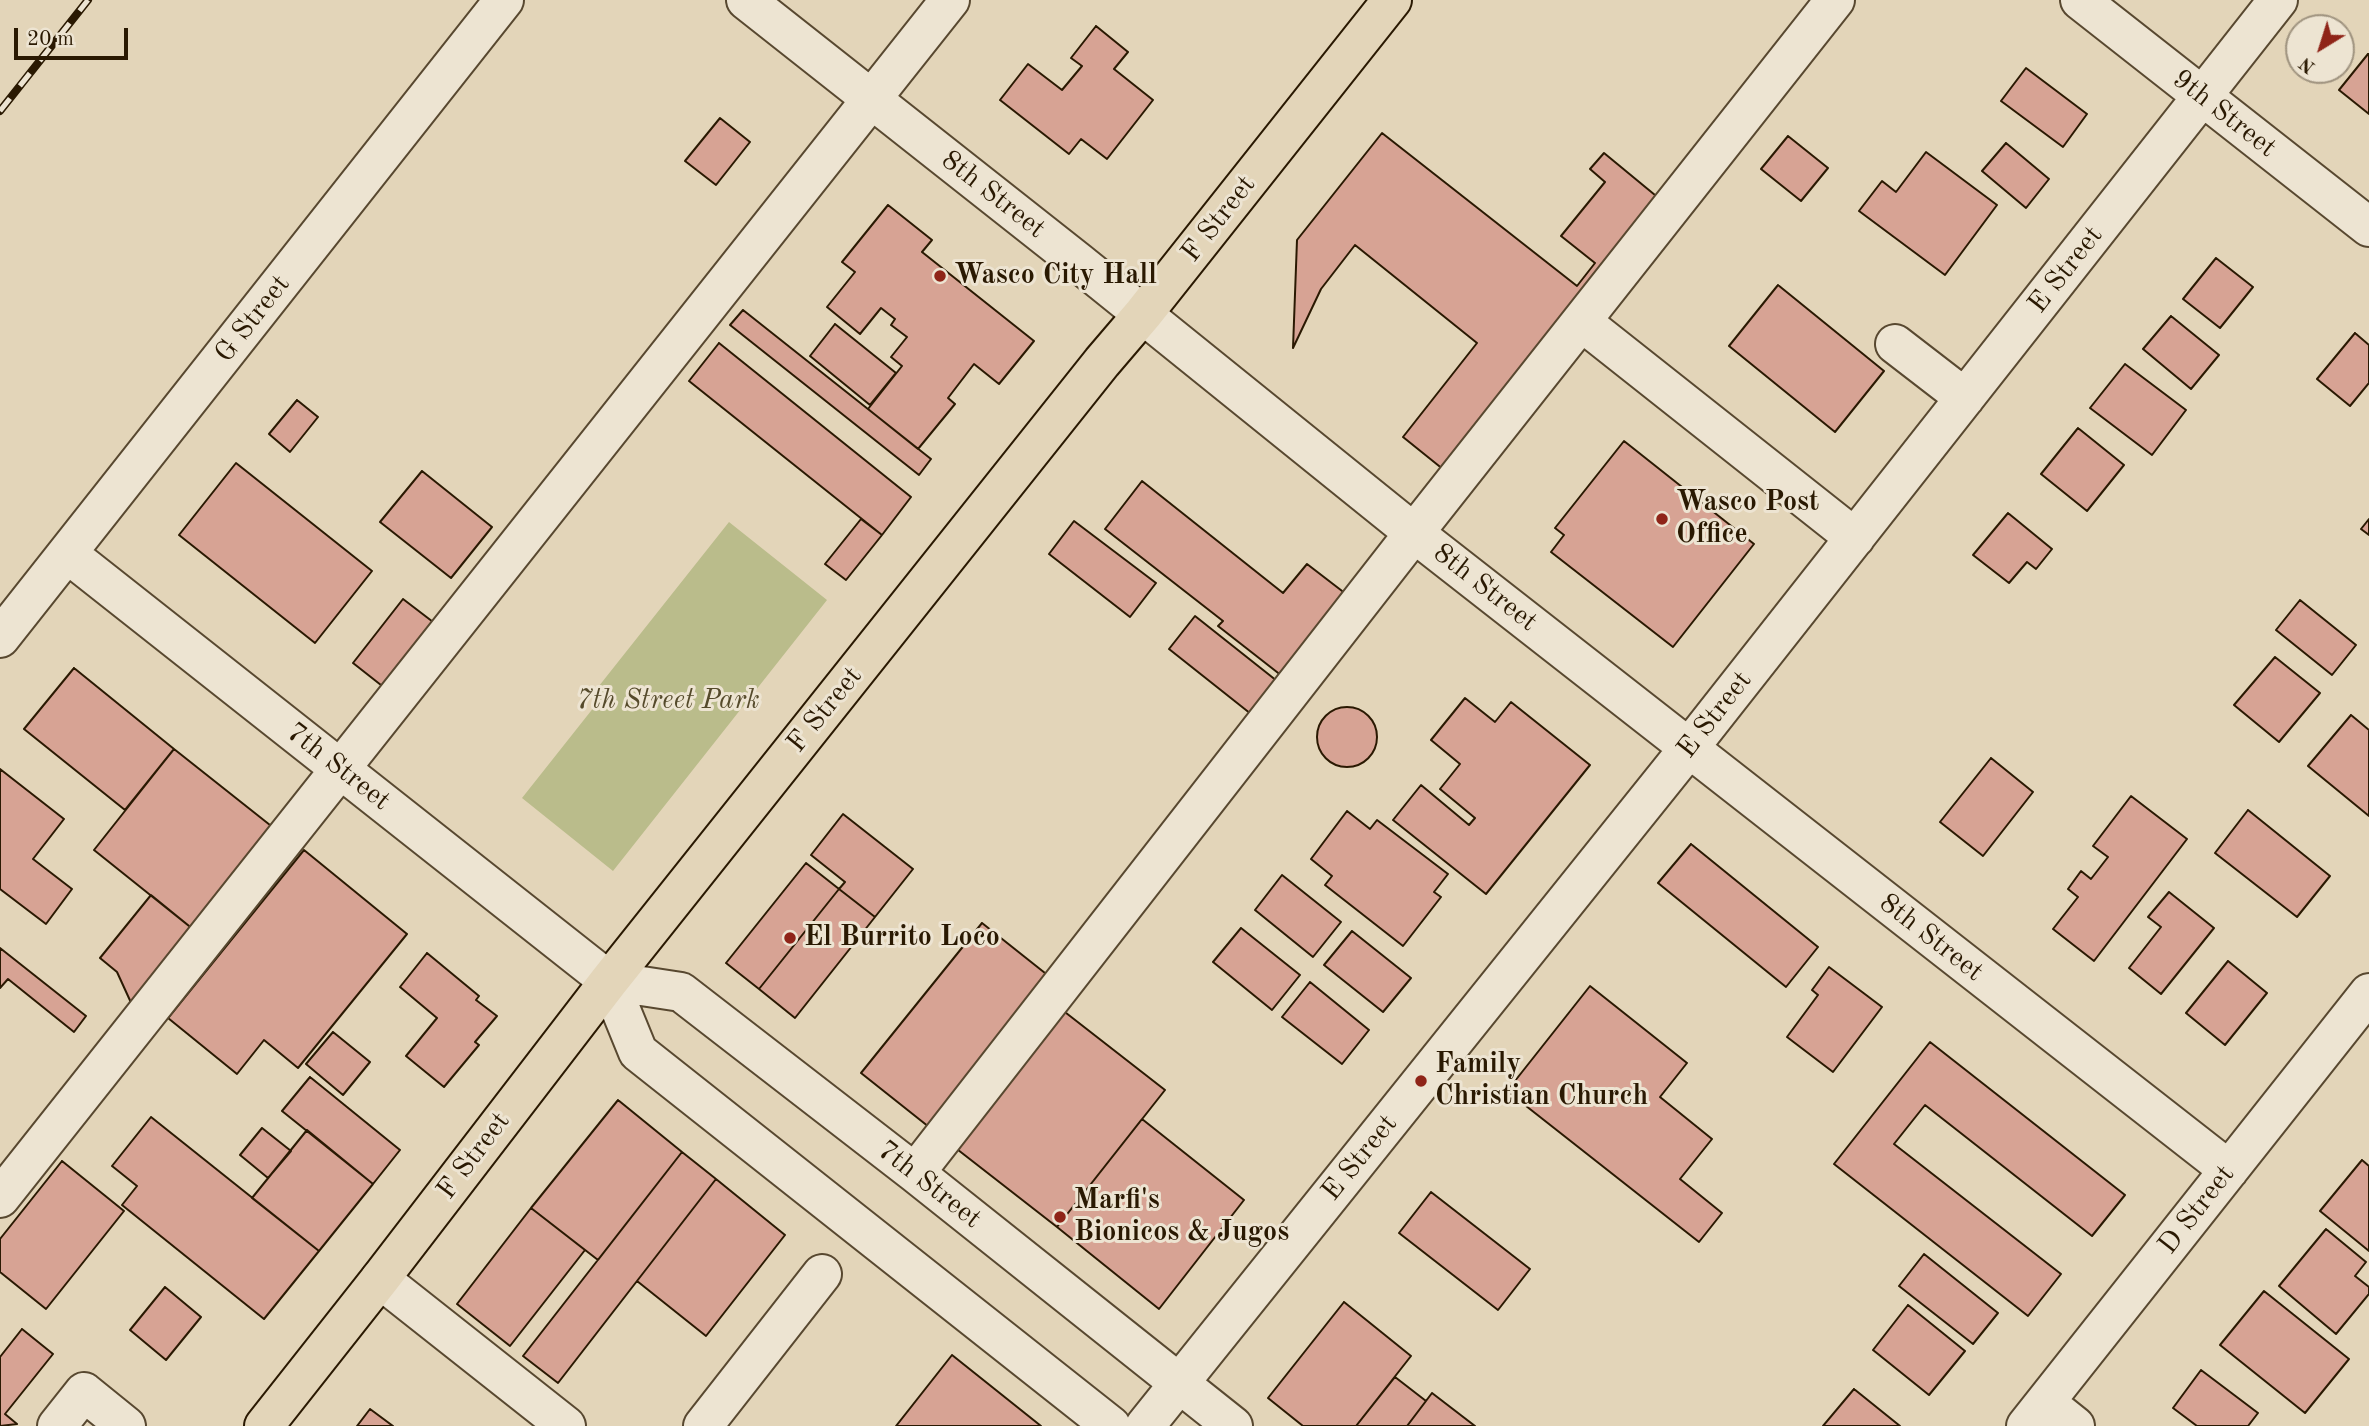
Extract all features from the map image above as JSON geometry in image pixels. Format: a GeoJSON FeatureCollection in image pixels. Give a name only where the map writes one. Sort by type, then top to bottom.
{"type":"FeatureCollection","features":[{"type":"Feature","properties":{"kind":"main road","name":"F Street"},"geometry":{"type":"LineString","coordinates":[[264,1426],[609,981],[1392,0]]}},
{"type":"Feature","properties":{"kind":"street","name":"G Street"},"geometry":{"type":"LineString","coordinates":[[0,638],[504,0]]}},
{"type":"Feature","properties":{"kind":"street","name":"8th Street"},"geometry":{"type":"LineString","coordinates":[[746,0],[1143,314],[1414,533],[2229,1170]]}},
{"type":"Feature","properties":{"kind":"street"},"geometry":{"type":"LineString","coordinates":[[0,1198],[950,0]]}},
{"type":"Feature","properties":{"kind":"street"},"geometry":{"type":"LineString","coordinates":[[915,1173],[1414,533],[1835,0]]}},
{"type":"Feature","properties":{"kind":"street","name":"9th Street"},"geometry":{"type":"LineString","coordinates":[[2080,0],[2369,227]]}},
{"type":"Feature","properties":{"kind":"street","name":"E Street"},"geometry":{"type":"LineString","coordinates":[[1145,1426],[1689,748],[2278,0]]}},
{"type":"Feature","properties":{"kind":"street"},"geometry":{"type":"LineString","coordinates":[[1582,322],[1855,538]]}},
{"type":"Feature","properties":{"kind":"street"},"geometry":{"type":"LineString","coordinates":[[1895,344],[1965,398]]}},
{"type":"Feature","properties":{"kind":"street","name":"7th Street"},"geometry":{"type":"LineString","coordinates":[[68,554],[609,981],[638,1052],[1111,1426]]}},
{"type":"Feature","properties":{"kind":"street","name":"7th Street"},"geometry":{"type":"LineString","coordinates":[[609,981],[681,992],[915,1173],[1233,1426]]}},
{"type":"Feature","properties":{"kind":"street","name":"D Street"},"geometry":{"type":"LineString","coordinates":[[2036,1414],[2369,993]]}},
{"type":"Feature","properties":{"kind":"street"},"geometry":{"type":"LineString","coordinates":[[703,1426],[822,1274]]}},
{"type":"Feature","properties":{"kind":"street"},"geometry":{"type":"LineString","coordinates":[[380,1279],[566,1426]]}},
{"type":"Feature","properties":{"kind":"street"},"geometry":{"type":"LineString","coordinates":[[57,1426],[84,1392],[126,1426]]}},
{"type":"Feature","properties":{"kind":"street"},"geometry":{"type":"LineString","coordinates":[[2036,1414],[2075,1426]]}},
{"type":"Feature","properties":{"kind":"green space","name":"7th Street Park"},"geometry":{"type":"Polygon","coordinates":[[[729,522],[827,600],[613,871],[522,798],[602,697],[595,691],[729,522]]]}},
{"type":"Feature","properties":{"kind":"building"},"geometry":{"type":"Polygon","coordinates":[[[1096,26],[1128,52],[1114,69],[1153,100],[1107,159],[1081,139],[1069,154],[1000,100],[1028,64],[1062,90],[1082,66],[1071,58],[1096,26]]]}},
{"type":"Feature","properties":{"kind":"building"},"geometry":{"type":"Polygon","coordinates":[[[2369,54],[2369,114],[2339,90],[2344,84],[2355,84],[2355,70],[2369,54]]]}},
{"type":"Feature","properties":{"kind":"building"},"geometry":{"type":"Polygon","coordinates":[[[2026,68],[2087,114],[2063,147],[2001,101],[2026,68]]]}},
{"type":"Feature","properties":{"kind":"building"},"geometry":{"type":"Polygon","coordinates":[[[720,118],[750,142],[716,185],[685,161],[720,118]]]}},
{"type":"Feature","properties":{"kind":"building"},"geometry":{"type":"Polygon","coordinates":[[[1382,133],[1577,286],[1595,263],[1561,236],[1605,182],[1590,169],[1604,153],[1661,200],[1444,470],[1403,437],[1477,343],[1355,245],[1321,289],[1293,348],[1297,240],[1382,133]]]}},
{"type":"Feature","properties":{"kind":"building"},"geometry":{"type":"Polygon","coordinates":[[[1788,136],[1828,168],[1801,201],[1761,169],[1788,136]]]}},
{"type":"Feature","properties":{"kind":"building"},"geometry":{"type":"Polygon","coordinates":[[[2006,143],[2049,179],[2026,208],[1982,171],[2006,143]]]}},
{"type":"Feature","properties":{"kind":"building"},"geometry":{"type":"Polygon","coordinates":[[[1926,152],[1997,205],[1945,275],[1859,211],[1882,181],[1896,192],[1926,152]]]}},
{"type":"Feature","properties":{"kind":"building"},"geometry":{"type":"Polygon","coordinates":[[[888,205],[932,240],[922,252],[1034,341],[999,384],[974,364],[948,398],[955,404],[918,449],[868,409],[902,366],[891,357],[907,337],[891,325],[895,319],[881,308],[860,334],[827,307],[855,272],[842,262],[888,205]]]}},
{"type":"Feature","properties":{"kind":"building"},"geometry":{"type":"Polygon","coordinates":[[[2216,258],[2253,287],[2220,328],[2183,299],[2216,258]]]}},
{"type":"Feature","properties":{"kind":"building"},"geometry":{"type":"Polygon","coordinates":[[[1778,285],[1884,371],[1835,432],[1729,346],[1778,285]]]}},
{"type":"Feature","properties":{"kind":"building"},"geometry":{"type":"Polygon","coordinates":[[[743,310],[931,459],[919,475],[730,325],[743,310]]]}},
{"type":"Feature","properties":{"kind":"building"},"geometry":{"type":"Polygon","coordinates":[[[2171,316],[2219,355],[2191,389],[2143,349],[2171,316]]]}},
{"type":"Feature","properties":{"kind":"building"},"geometry":{"type":"Polygon","coordinates":[[[835,324],[896,373],[870,405],[810,356],[835,324]]]}},
{"type":"Feature","properties":{"kind":"building"},"geometry":{"type":"Polygon","coordinates":[[[2355,333],[2369,345],[2369,383],[2350,406],[2317,379],[2355,333]]]}},
{"type":"Feature","properties":{"kind":"building"},"geometry":{"type":"Polygon","coordinates":[[[719,343],[911,497],[882,535],[689,381],[719,343]]]}},
{"type":"Feature","properties":{"kind":"building"},"geometry":{"type":"Polygon","coordinates":[[[2125,364],[2186,410],[2152,455],[2090,408],[2125,364]]]}},
{"type":"Feature","properties":{"kind":"building"},"geometry":{"type":"Polygon","coordinates":[[[297,400],[318,417],[290,452],[269,434],[297,400]]]}},
{"type":"Feature","properties":{"kind":"building"},"geometry":{"type":"Polygon","coordinates":[[[2078,428],[2124,465],[2087,511],[2041,474],[2078,428]]]}},
{"type":"Feature","properties":{"kind":"building"},"geometry":{"type":"Polygon","coordinates":[[[1624,441],[1754,544],[1673,647],[1551,552],[1564,535],[1555,528],[1624,441]]]}},
{"type":"Feature","properties":{"kind":"building"},"geometry":{"type":"Polygon","coordinates":[[[236,463],[372,571],[315,643],[179,535],[236,463]]]}},
{"type":"Feature","properties":{"kind":"building"},"geometry":{"type":"Polygon","coordinates":[[[422,471],[492,527],[451,578],[380,522],[422,471]]]}},
{"type":"Feature","properties":{"kind":"building"},"geometry":{"type":"Polygon","coordinates":[[[1142,481],[1283,593],[1307,564],[1346,594],[1282,676],[1218,626],[1223,621],[1105,529],[1142,481]]]}},
{"type":"Feature","properties":{"kind":"building"},"geometry":{"type":"Polygon","coordinates":[[[2008,513],[2052,549],[2036,569],[2027,562],[2009,583],[1973,555],[2008,513]]]}},
{"type":"Feature","properties":{"kind":"building"},"geometry":{"type":"Polygon","coordinates":[[[861,519],[882,535],[846,580],[825,564],[861,519]]]}},
{"type":"Feature","properties":{"kind":"building"},"geometry":{"type":"Polygon","coordinates":[[[2369,519],[2369,535],[2361,529],[2369,519]]]}},
{"type":"Feature","properties":{"kind":"building"},"geometry":{"type":"Polygon","coordinates":[[[1074,521],[1156,583],[1130,617],[1049,554],[1074,521]]]}},
{"type":"Feature","properties":{"kind":"building"},"geometry":{"type":"Polygon","coordinates":[[[403,599],[437,625],[386,689],[353,663],[403,599]]]}},
{"type":"Feature","properties":{"kind":"building"},"geometry":{"type":"Polygon","coordinates":[[[2300,600],[2356,645],[2332,675],[2276,630],[2300,600]]]}},
{"type":"Feature","properties":{"kind":"building"},"geometry":{"type":"Polygon","coordinates":[[[1195,616],[1277,681],[1251,714],[1169,649],[1195,616]]]}},
{"type":"Feature","properties":{"kind":"building"},"geometry":{"type":"Polygon","coordinates":[[[2275,657],[2320,693],[2279,742],[2234,705],[2275,657]]]}},
{"type":"Feature","properties":{"kind":"building"},"geometry":{"type":"Polygon","coordinates":[[[74,668],[174,749],[125,810],[24,729],[74,668]]]}},
{"type":"Feature","properties":{"kind":"building"},"geometry":{"type":"Polygon","coordinates":[[[1465,698],[1495,722],[1511,702],[1590,765],[1486,894],[1393,820],[1421,785],[1469,825],[1475,818],[1440,789],[1460,764],[1431,740],[1465,698]]]}},
{"type":"Feature","properties":{"kind":"building"},"geometry":{"type":"Polygon","coordinates":[[[1341,707],[1353,707],[1372,720],[1377,737],[1375,749],[1364,762],[1353,767],[1341,767],[1322,754],[1317,743],[1317,731],[1330,712],[1341,707]]]}},
{"type":"Feature","properties":{"kind":"building"},"geometry":{"type":"Polygon","coordinates":[[[2351,715],[2369,730],[2369,816],[2308,766],[2351,715]]]}},
{"type":"Feature","properties":{"kind":"building"},"geometry":{"type":"Polygon","coordinates":[[[174,749],[275,829],[194,930],[94,850],[174,749]]]}},
{"type":"Feature","properties":{"kind":"building"},"geometry":{"type":"Polygon","coordinates":[[[1991,758],[2033,792],[1983,856],[1940,822],[1991,758]]]}},
{"type":"Feature","properties":{"kind":"building"},"geometry":{"type":"Polygon","coordinates":[[[0,769],[64,819],[33,859],[72,889],[46,924],[0,889],[0,769]]]}},
{"type":"Feature","properties":{"kind":"building"},"geometry":{"type":"Polygon","coordinates":[[[2131,796],[2187,839],[2094,961],[2053,929],[2078,897],[2068,889],[2081,871],[2091,879],[2108,857],[2093,846],[2131,796]]]}},
{"type":"Feature","properties":{"kind":"building"},"geometry":{"type":"Polygon","coordinates":[[[2248,810],[2330,876],[2297,917],[2215,853],[2248,810]]]}},
{"type":"Feature","properties":{"kind":"building"},"geometry":{"type":"Polygon","coordinates":[[[1347,811],[1370,829],[1377,820],[1448,874],[1434,892],[1441,897],[1403,946],[1325,885],[1332,876],[1311,859],[1347,811]]]}},
{"type":"Feature","properties":{"kind":"building"},"geometry":{"type":"Polygon","coordinates":[[[843,814],[913,869],[875,917],[839,889],[845,882],[811,855],[843,814]]]}},
{"type":"Feature","properties":{"kind":"building"},"geometry":{"type":"Polygon","coordinates":[[[1691,844],[1818,947],[1786,987],[1658,883],[1691,844]]]}},
{"type":"Feature","properties":{"kind":"building"},"geometry":{"type":"Polygon","coordinates":[[[304,850],[407,934],[298,1068],[264,1040],[237,1074],[168,1018],[304,850]]]}},
{"type":"Feature","properties":{"kind":"building"},"geometry":{"type":"Polygon","coordinates":[[[806,863],[839,889],[759,989],[726,963],[806,863]]]}},
{"type":"Feature","properties":{"kind":"building"},"geometry":{"type":"Polygon","coordinates":[[[1282,875],[1341,922],[1313,957],[1255,910],[1282,875]]]}},
{"type":"Feature","properties":{"kind":"building"},"geometry":{"type":"Polygon","coordinates":[[[839,889],[875,917],[795,1018],[759,989],[839,889]]]}},
{"type":"Feature","properties":{"kind":"building"},"geometry":{"type":"Polygon","coordinates":[[[2169,892],[2214,928],[2161,994],[2129,968],[2161,927],[2148,917],[2169,892]]]}},
{"type":"Feature","properties":{"kind":"building"},"geometry":{"type":"Polygon","coordinates":[[[151,895],[194,930],[133,1007],[117,972],[100,958],[151,895]]]}},
{"type":"Feature","properties":{"kind":"building"},"geometry":{"type":"Polygon","coordinates":[[[982,923],[1050,977],[929,1127],[861,1073],[982,923]]]}},
{"type":"Feature","properties":{"kind":"building"},"geometry":{"type":"Polygon","coordinates":[[[1241,928],[1300,975],[1272,1010],[1213,962],[1241,928]]]}},
{"type":"Feature","properties":{"kind":"building"},"geometry":{"type":"Polygon","coordinates":[[[1352,931],[1411,978],[1383,1012],[1324,965],[1352,931]]]}},
{"type":"Feature","properties":{"kind":"building"},"geometry":{"type":"Polygon","coordinates":[[[0,948],[86,1016],[74,1032],[8,979],[0,988],[0,948]]]}},
{"type":"Feature","properties":{"kind":"building"},"geometry":{"type":"Polygon","coordinates":[[[427,953],[479,996],[476,1000],[497,1016],[475,1042],[479,1045],[444,1087],[406,1056],[437,1018],[400,987],[427,953]]]}},
{"type":"Feature","properties":{"kind":"building"},"geometry":{"type":"Polygon","coordinates":[[[2228,961],[2267,993],[2225,1045],[2186,1013],[2228,961]]]}},
{"type":"Feature","properties":{"kind":"building"},"geometry":{"type":"Polygon","coordinates":[[[1829,967],[1882,1007],[1833,1072],[1787,1037],[1818,995],[1812,990],[1829,967]]]}},
{"type":"Feature","properties":{"kind":"building"},"geometry":{"type":"Polygon","coordinates":[[[1310,982],[1369,1030],[1342,1064],[1282,1017],[1310,982]]]}},
{"type":"Feature","properties":{"kind":"building"},"geometry":{"type":"Polygon","coordinates":[[[1590,986],[1687,1063],[1660,1097],[1712,1139],[1680,1179],[1722,1213],[1699,1242],[1507,1091],[1590,986]]]}},
{"type":"Feature","properties":{"kind":"building"},"geometry":{"type":"Polygon","coordinates":[[[1061,1009],[1165,1090],[1057,1227],[953,1146],[1061,1009]]]}},
{"type":"Feature","properties":{"kind":"building"},"geometry":{"type":"Polygon","coordinates":[[[333,1032],[370,1062],[343,1095],[306,1064],[333,1032]]]}},
{"type":"Feature","properties":{"kind":"building"},"geometry":{"type":"Polygon","coordinates":[[[1930,1042],[2125,1195],[2092,1236],[1925,1105],[1894,1144],[2061,1274],[2028,1316],[1834,1164],[1930,1042]]]}},
{"type":"Feature","properties":{"kind":"building"},"geometry":{"type":"Polygon","coordinates":[[[310,1077],[400,1150],[373,1184],[282,1111],[310,1077]]]}},
{"type":"Feature","properties":{"kind":"building"},"geometry":{"type":"Polygon","coordinates":[[[618,1100],[682,1152],[598,1260],[531,1208],[618,1100]]]}},
{"type":"Feature","properties":{"kind":"building"},"geometry":{"type":"Polygon","coordinates":[[[151,1117],[319,1251],[264,1319],[122,1205],[137,1186],[112,1166],[151,1117]]]}},
{"type":"Feature","properties":{"kind":"building"},"geometry":{"type":"Polygon","coordinates":[[[1142,1119],[1244,1200],[1159,1309],[1057,1227],[1142,1119]]]}},
{"type":"Feature","properties":{"kind":"building"},"geometry":{"type":"Polygon","coordinates":[[[262,1128],[291,1151],[268,1178],[240,1155],[262,1128]]]}},
{"type":"Feature","properties":{"kind":"building"},"geometry":{"type":"Polygon","coordinates":[[[307,1130],[373,1184],[319,1251],[252,1198],[307,1130]]]}},
{"type":"Feature","properties":{"kind":"building"},"geometry":{"type":"Polygon","coordinates":[[[682,1152],[716,1179],[558,1383],[523,1356],[682,1152]]]}},
{"type":"Feature","properties":{"kind":"building"},"geometry":{"type":"Polygon","coordinates":[[[2362,1160],[2369,1166],[2369,1251],[2320,1211],[2362,1160]]]}},
{"type":"Feature","properties":{"kind":"building"},"geometry":{"type":"Polygon","coordinates":[[[62,1161],[124,1211],[46,1309],[0,1272],[0,1239],[62,1161]]]}},
{"type":"Feature","properties":{"kind":"building"},"geometry":{"type":"Polygon","coordinates":[[[716,1179],[785,1235],[706,1336],[637,1281],[716,1179]]]}},
{"type":"Feature","properties":{"kind":"building"},"geometry":{"type":"Polygon","coordinates":[[[1431,1192],[1530,1269],[1498,1310],[1399,1233],[1431,1192]]]}},
{"type":"Feature","properties":{"kind":"building"},"geometry":{"type":"Polygon","coordinates":[[[531,1208],[585,1250],[510,1346],[457,1304],[531,1208]]]}},
{"type":"Feature","properties":{"kind":"building"},"geometry":{"type":"Polygon","coordinates":[[[2326,1229],[2366,1262],[2355,1276],[2369,1287],[2369,1294],[2336,1334],[2279,1286],[2326,1229]]]}},
{"type":"Feature","properties":{"kind":"building"},"geometry":{"type":"Polygon","coordinates":[[[1924,1254],[1998,1313],[1973,1344],[1899,1286],[1924,1254]]]}},
{"type":"Feature","properties":{"kind":"building"},"geometry":{"type":"Polygon","coordinates":[[[165,1287],[201,1317],[166,1360],[130,1330],[165,1287]]]}},
{"type":"Feature","properties":{"kind":"building"},"geometry":{"type":"Polygon","coordinates":[[[2264,1291],[2349,1359],[2305,1413],[2220,1345],[2264,1291]]]}},
{"type":"Feature","properties":{"kind":"building"},"geometry":{"type":"Polygon","coordinates":[[[1344,1302],[1411,1356],[1356,1426],[1303,1426],[1268,1398],[1344,1302]]]}},
{"type":"Feature","properties":{"kind":"building"},"geometry":{"type":"Polygon","coordinates":[[[1908,1305],[1965,1351],[1929,1395],[1873,1350],[1908,1305]]]}},
{"type":"Feature","properties":{"kind":"building"},"geometry":{"type":"Polygon","coordinates":[[[22,1329],[53,1354],[5,1414],[17,1424],[0,1426],[0,1357],[22,1329]]]}},
{"type":"Feature","properties":{"kind":"building"},"geometry":{"type":"Polygon","coordinates":[[[952,1355],[1041,1426],[896,1426],[952,1355]]]}},
{"type":"Feature","properties":{"kind":"building"},"geometry":{"type":"Polygon","coordinates":[[[2201,1370],[2258,1413],[2248,1426],[2197,1426],[2173,1408],[2201,1370]]]}},
{"type":"Feature","properties":{"kind":"building"},"geometry":{"type":"Polygon","coordinates":[[[1395,1377],[1426,1401],[1407,1426],[1356,1426],[1395,1377]]]}},
{"type":"Feature","properties":{"kind":"building"},"geometry":{"type":"Polygon","coordinates":[[[1854,1389],[1900,1426],[1823,1426],[1854,1389]]]}},
{"type":"Feature","properties":{"kind":"building"},"geometry":{"type":"Polygon","coordinates":[[[1432,1393],[1475,1426],[1407,1426],[1432,1393]]]}},
{"type":"Feature","properties":{"kind":"building"},"geometry":{"type":"Polygon","coordinates":[[[370,1409],[393,1426],[357,1426],[370,1409]]]}},
{"type":"Feature","properties":{"kind":"railway"},"geometry":{"type":"LineString","coordinates":[[0,111],[88,0]]}},
{"type":"Feature","properties":{"kind":"place","name":"Wasco City Hall"},"geometry":{"type":"Point","coordinates":[940,276]}},
{"type":"Feature","properties":{"kind":"place","name":"Wasco Post Office"},"geometry":{"type":"Point","coordinates":[1662,519]}},
{"type":"Feature","properties":{"kind":"place","name":"El Burrito Loco"},"geometry":{"type":"Point","coordinates":[790,938]}},
{"type":"Feature","properties":{"kind":"place","name":"Family Christian Church"},"geometry":{"type":"Point","coordinates":[1421,1081]}},
{"type":"Feature","properties":{"kind":"place","name":"Marfi's Bionicos & Jugos"},"geometry":{"type":"Point","coordinates":[1060,1217]}}]}
